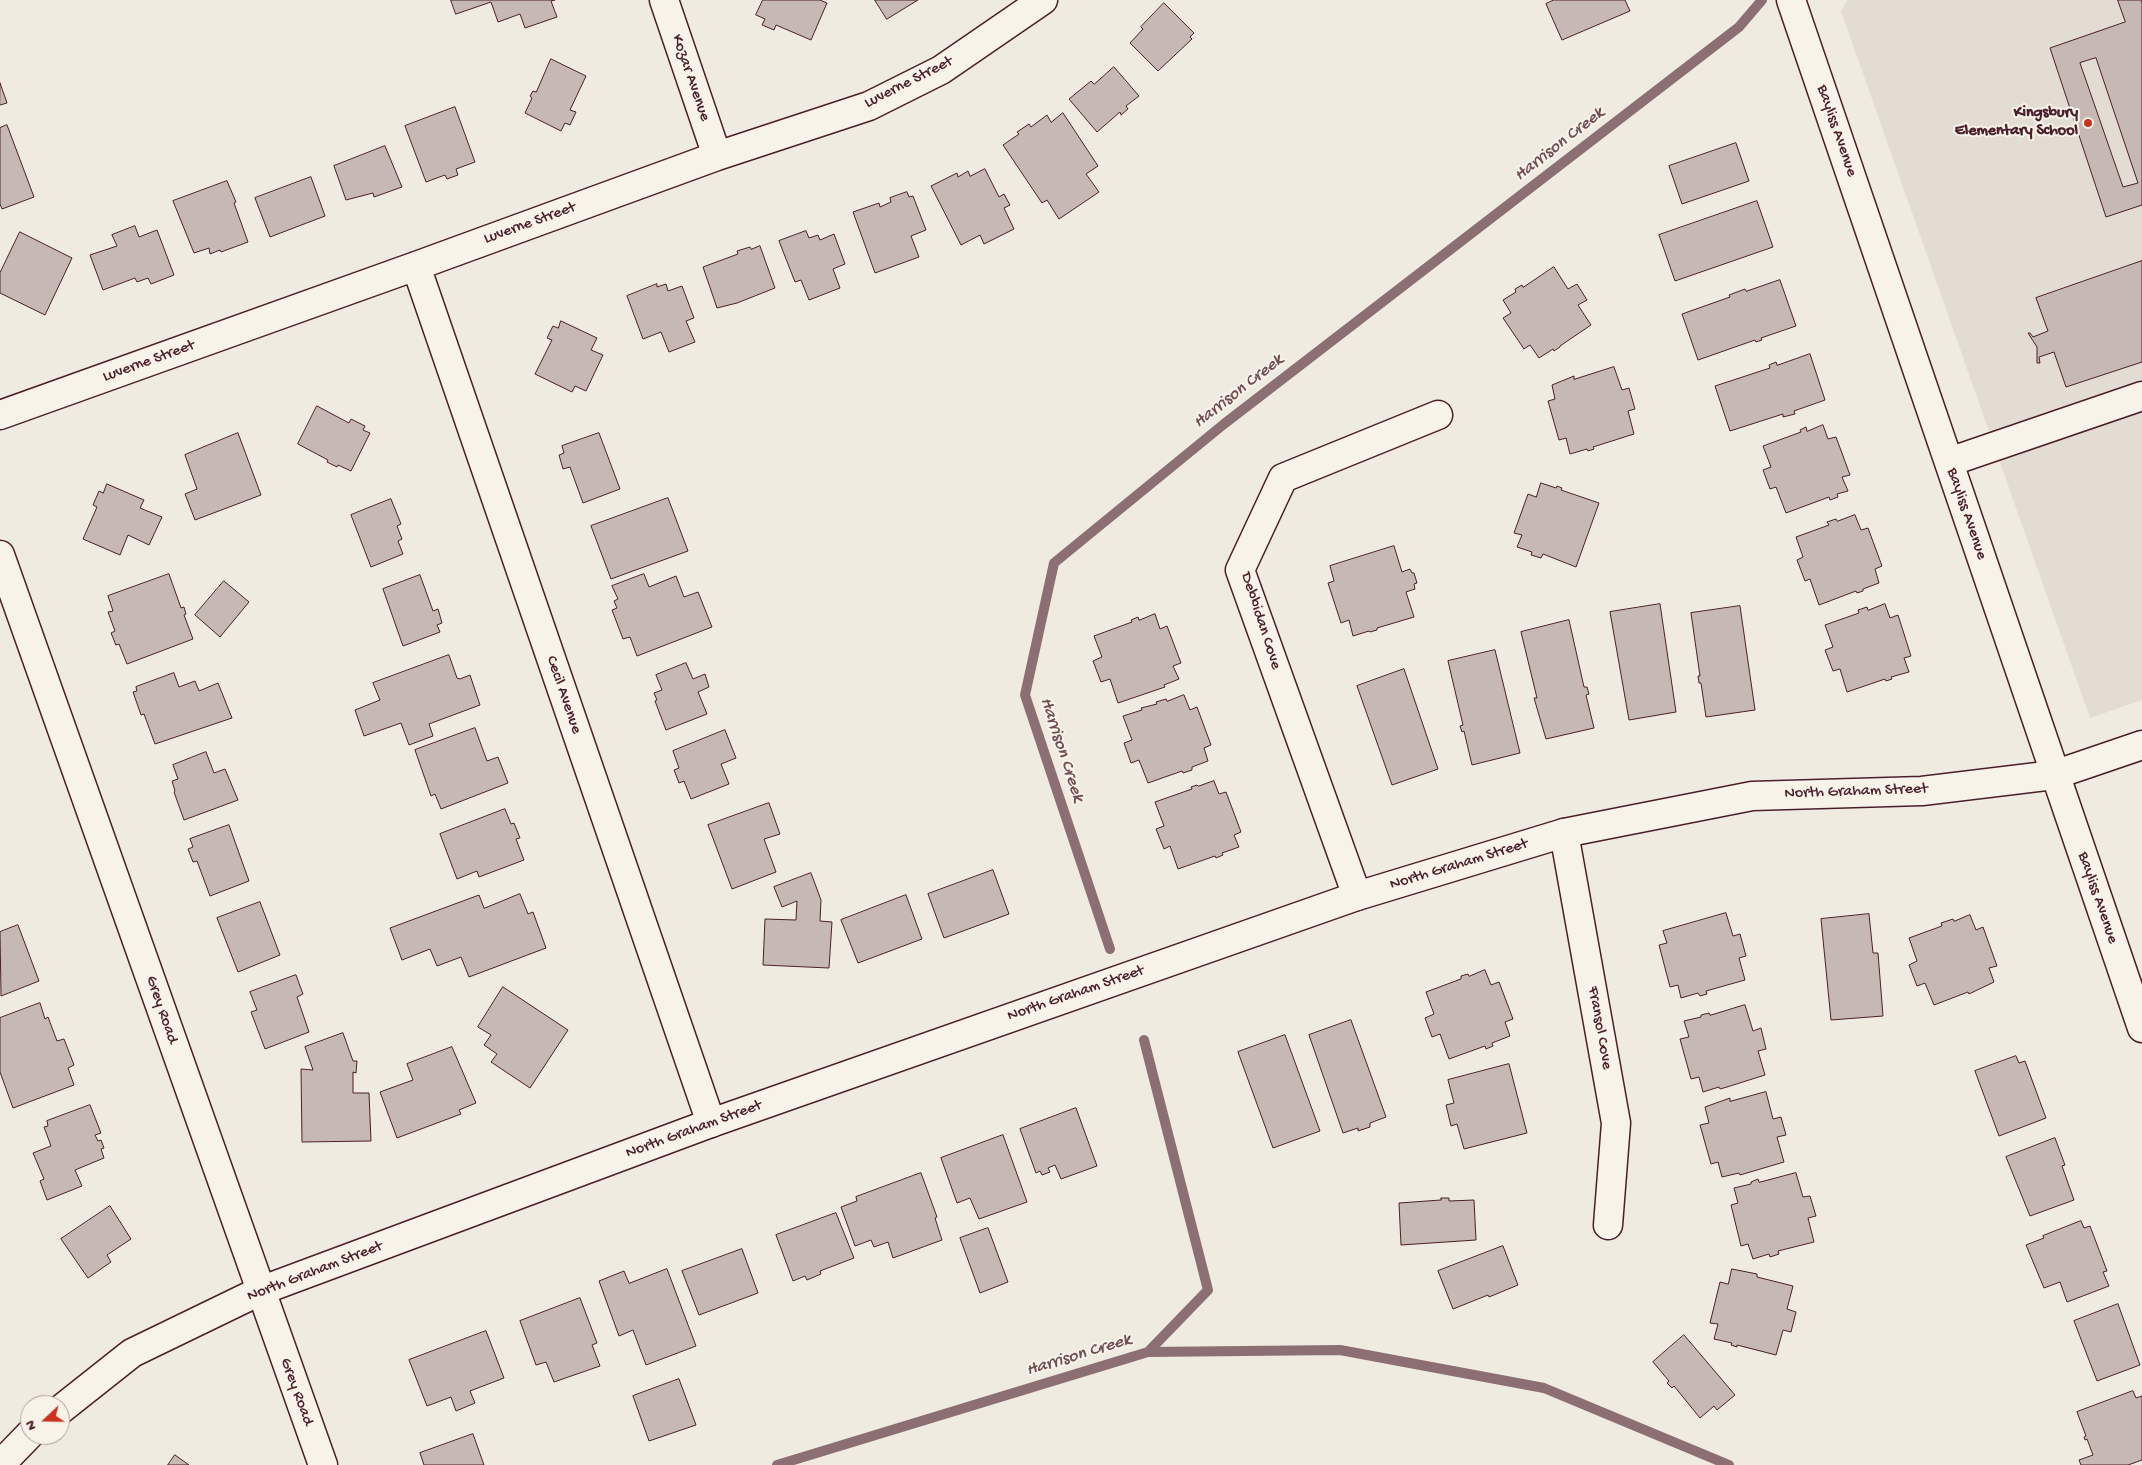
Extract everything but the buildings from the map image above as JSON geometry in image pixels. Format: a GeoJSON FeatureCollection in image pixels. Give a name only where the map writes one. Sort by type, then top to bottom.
{"type":"FeatureCollection","features":[{"type":"Feature","properties":{"kind":"street","name":"Kozar Avenue"},"geometry":{"type":"LineString","coordinates":[[664,0],[717,156]]}},
{"type":"Feature","properties":{"kind":"street","name":"Luverne Street"},"geometry":{"type":"LineString","coordinates":[[0,415],[717,156],[869,106],[941,70],[1043,0]]}},
{"type":"Feature","properties":{"kind":"street","name":"Bayliss Avenue"},"geometry":{"type":"LineString","coordinates":[[1791,0],[2054,775],[2142,1028]]}},
{"type":"Feature","properties":{"kind":"street","name":"Cecil Avenue"},"geometry":{"type":"LineString","coordinates":[[416,266],[710,1123]]}},
{"type":"Feature","properties":{"kind":"street"},"geometry":{"type":"LineString","coordinates":[[1948,462],[2142,396]]}},
{"type":"Feature","properties":{"kind":"street","name":"Debbidan Cove"},"geometry":{"type":"LineString","coordinates":[[1357,896],[1240,570],[1283,478],[1438,415]]}},
{"type":"Feature","properties":{"kind":"street","name":"Grey Road"},"geometry":{"type":"LineString","coordinates":[[0,555],[323,1465]]}},
{"type":"Feature","properties":{"kind":"street","name":"North Graham Street"},"geometry":{"type":"LineString","coordinates":[[70,1402],[132,1353],[260,1291],[710,1123],[1357,896],[1564,833],[1752,796],[1922,791],[2054,775],[2142,745]]}},
{"type":"Feature","properties":{"kind":"street","name":"Fransol Cove"},"geometry":{"type":"LineString","coordinates":[[1564,833],[1616,1124],[1608,1225]]}},
{"type":"Feature","properties":{"kind":"street"},"geometry":{"type":"LineString","coordinates":[[0,1465],[20,1444]]}},
{"type":"Feature","properties":{"kind":"shaded area"},"geometry":{"type":"Polygon","coordinates":[[[1847,0],[2142,0],[2142,700],[2090,718],[1841,11],[1847,0]]]}},
{"type":"Feature","properties":{"kind":"waterway","name":"Harrison Creek"},"geometry":{"type":"LineString","coordinates":[[1110,949],[1025,695],[1054,563],[1224,424],[1739,27],[1762,0]]}},
{"type":"Feature","properties":{"kind":"waterway","name":"Harrison Creek"},"geometry":{"type":"LineString","coordinates":[[777,1465],[1148,1352],[1208,1290],[1144,1040]]}},
{"type":"Feature","properties":{"kind":"waterway"},"geometry":{"type":"LineString","coordinates":[[1148,1352],[1340,1350],[1544,1388],[1729,1465]]}},
{"type":"Feature","properties":{"kind":"place","name":"Kingsbury Elementary School"},"geometry":{"type":"Point","coordinates":[2088,123]}}]}
